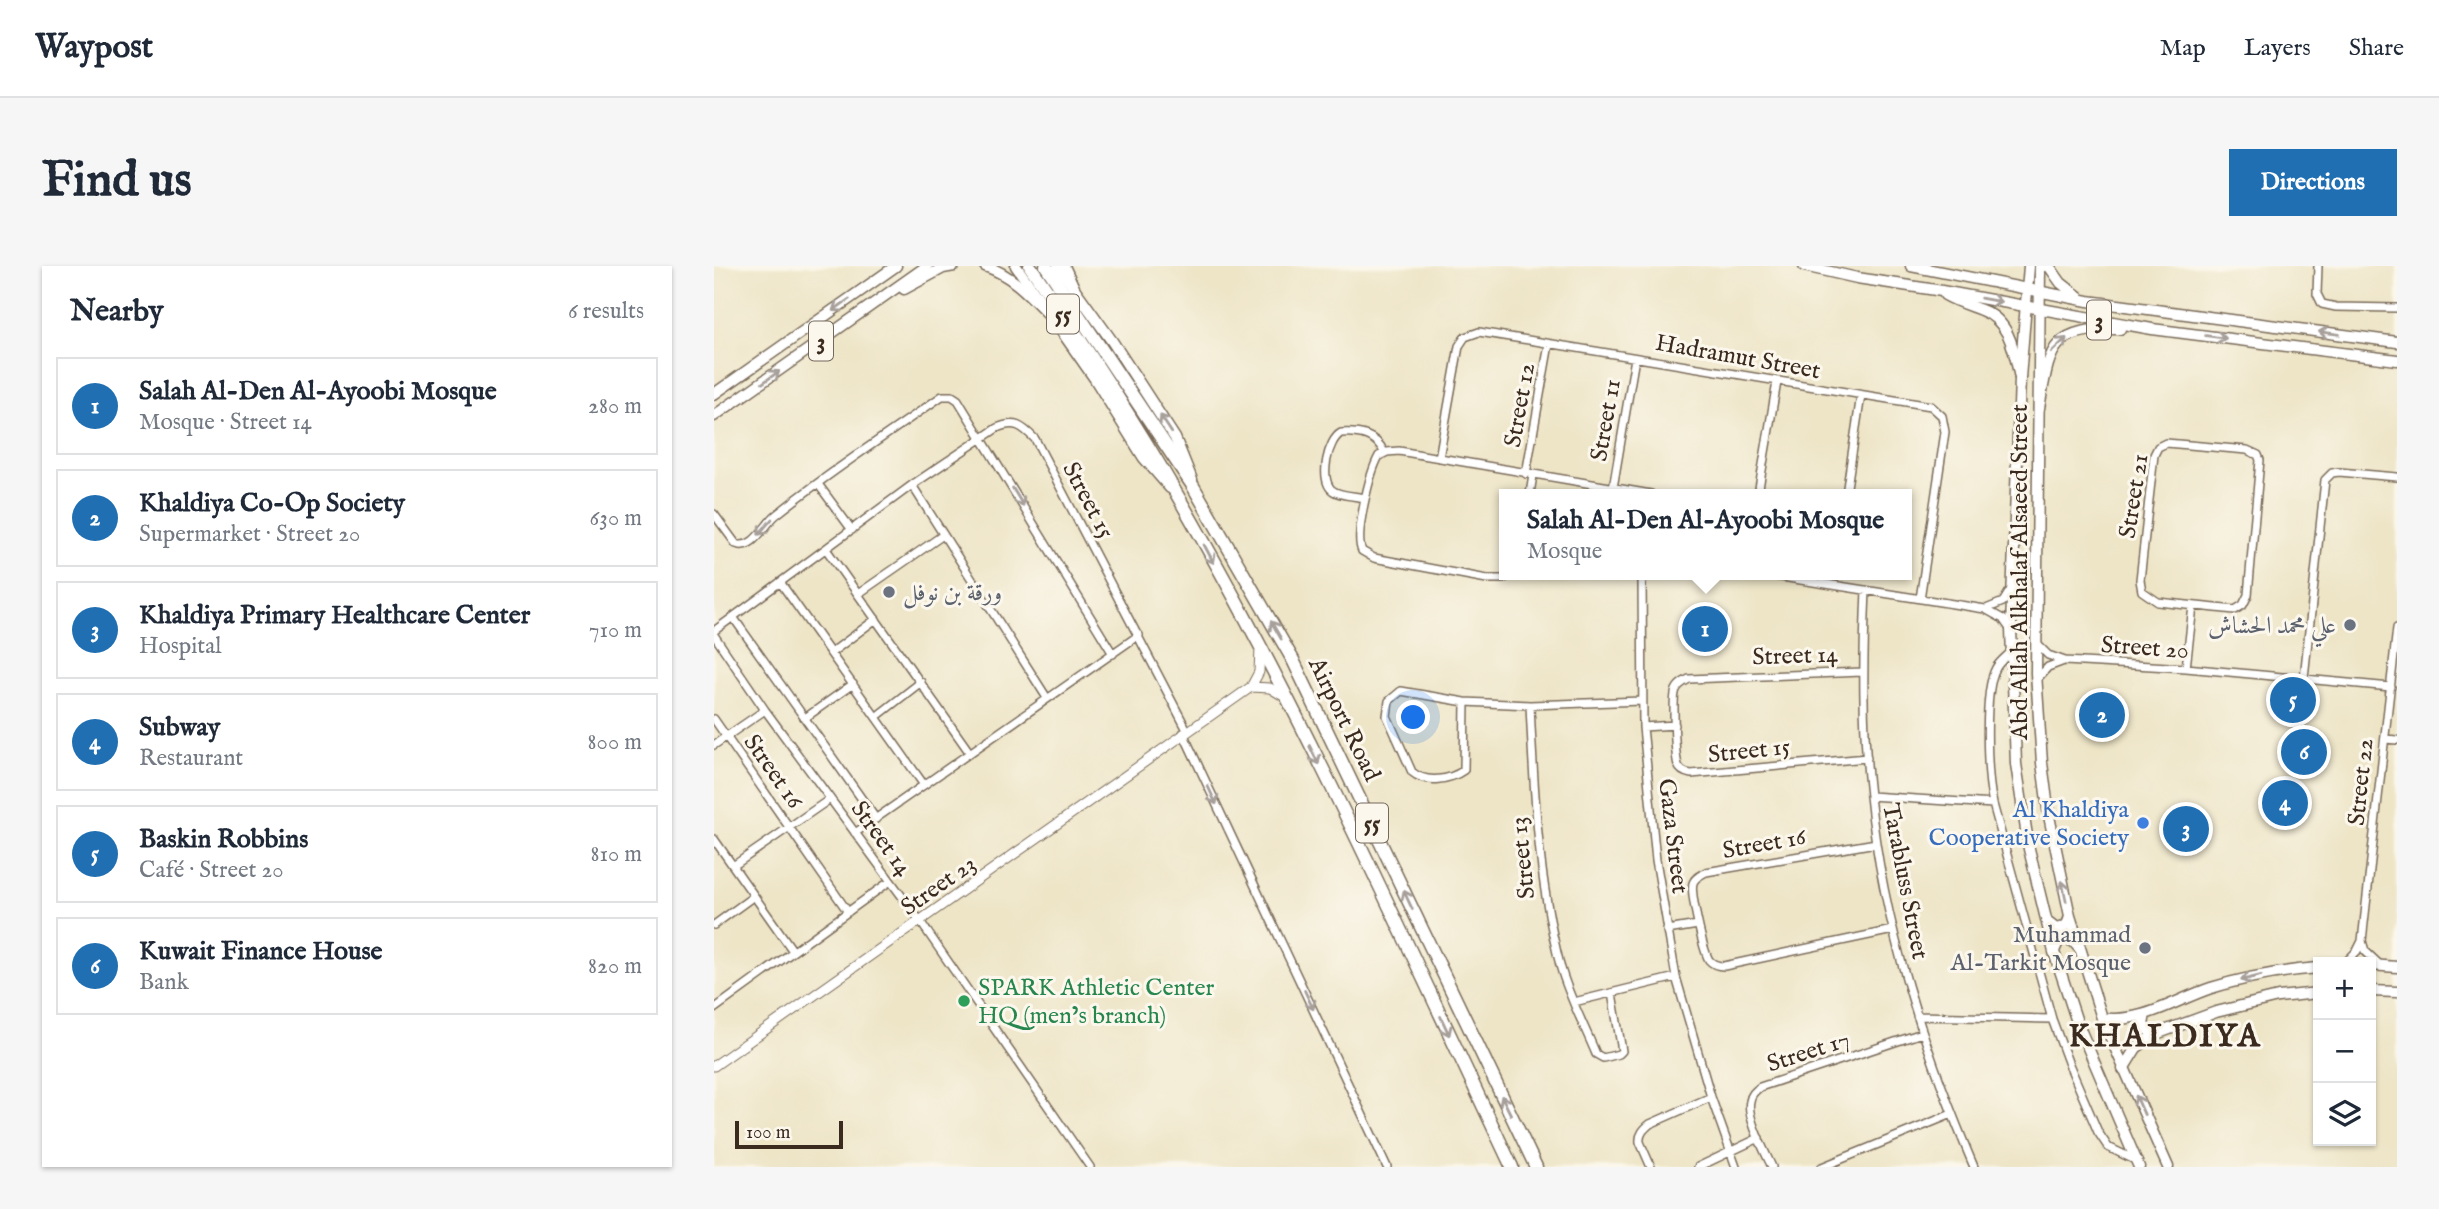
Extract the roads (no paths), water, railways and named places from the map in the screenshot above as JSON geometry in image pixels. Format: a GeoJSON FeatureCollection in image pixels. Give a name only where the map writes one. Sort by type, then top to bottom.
{"type":"FeatureCollection","features":[{"type":"Feature","properties":{"kind":"highway","name":"Airport Road"},"geometry":{"type":"LineString","coordinates":[[1030,266],[1102,358],[1193,486],[1293,660],[1536,1167]]}},
{"type":"Feature","properties":{"kind":"highway","name":"Airport Road"},"geometry":{"type":"LineString","coordinates":[[1046,266],[1102,358],[1286,697],[1512,1167]]}},
{"type":"Feature","properties":{"kind":"highway"},"geometry":{"type":"LineString","coordinates":[[1381,892],[1396,910],[1435,988],[1439,992],[1444,991],[1447,982]]}},
{"type":"Feature","properties":{"kind":"main road","name":"3"},"geometry":{"type":"LineString","coordinates":[[714,416],[927,266]]}},
{"type":"Feature","properties":{"kind":"main road"},"geometry":{"type":"LineString","coordinates":[[865,310],[943,268],[954,266]]}},
{"type":"Feature","properties":{"kind":"main road"},"geometry":{"type":"LineString","coordinates":[[985,266],[1000,271],[1017,283],[1056,322]]}},
{"type":"Feature","properties":{"kind":"main road","name":"Airport Road"},"geometry":{"type":"LineString","coordinates":[[1016,266],[1056,322],[1144,458],[1177,494]]}},
{"type":"Feature","properties":{"kind":"main road","name":"Airport Road"},"geometry":{"type":"LineString","coordinates":[[1058,266],[1112,341],[1175,438],[1185,458],[1193,486]]}},
{"type":"Feature","properties":{"kind":"main road"},"geometry":{"type":"LineString","coordinates":[[1064,266],[1076,292]]}},
{"type":"Feature","properties":{"kind":"main road","name":"3"},"geometry":{"type":"LineString","coordinates":[[1804,266],[1857,278],[2152,329],[2397,360]]}},
{"type":"Feature","properties":{"kind":"main road","name":"3"},"geometry":{"type":"LineString","coordinates":[[1911,266],[2088,301],[2397,342]]}},
{"type":"Feature","properties":{"kind":"main road","name":"Abd Allah Alkhalaf Alsaeed Street"},"geometry":{"type":"LineString","coordinates":[[2029,266],[2020,377],[2012,588],[2011,652],[2016,764],[2029,849],[2054,952],[2077,1022],[2137,1164]]}},
{"type":"Feature","properties":{"kind":"main road","name":"Abd Allah Alkhalaf Alsaeed Street"},"geometry":{"type":"LineString","coordinates":[[2040,266],[2036,680],[2049,816],[2078,947],[2102,1018],[2168,1167]]}},
{"type":"Feature","properties":{"kind":"main road"},"geometry":{"type":"LineString","coordinates":[[2049,266],[2066,288],[2088,301]]}},
{"type":"Feature","properties":{"kind":"main road","name":"3"},"geometry":{"type":"LineString","coordinates":[[714,394],[893,267]]}},
{"type":"Feature","properties":{"kind":"main road"},"geometry":{"type":"LineString","coordinates":[[1936,290],[1962,304],[1989,313],[2000,323],[2012,343],[2020,377]]}},
{"type":"Feature","properties":{"kind":"main road"},"geometry":{"type":"LineString","coordinates":[[2039,408],[2049,355],[2065,339],[2076,332],[2102,328],[2152,329]]}},
{"type":"Feature","properties":{"kind":"main road"},"geometry":{"type":"LineString","coordinates":[[733,381],[743,384],[743,395]]}},
{"type":"Feature","properties":{"kind":"main road"},"geometry":{"type":"LineString","coordinates":[[2015,528],[2026,521],[2038,528]]}},
{"type":"Feature","properties":{"kind":"main road"},"geometry":{"type":"LineString","coordinates":[[2046,919],[2049,926],[2056,929],[2063,928],[2070,916]]}},
{"type":"Feature","properties":{"kind":"main road"},"geometry":{"type":"LineString","coordinates":[[2054,952],[2055,946],[2063,939],[2073,941],[2078,947]]}},
{"type":"Feature","properties":{"kind":"main road"},"geometry":{"type":"LineString","coordinates":[[2376,965],[2397,967]]}},
{"type":"Feature","properties":{"kind":"main road"},"geometry":{"type":"LineString","coordinates":[[2102,1018],[2117,1020],[2145,1014],[2212,988],[2277,972],[2313,968]]}},
{"type":"Feature","properties":{"kind":"main road"},"geometry":{"type":"LineString","coordinates":[[2376,991],[2397,992]]}},
{"type":"Feature","properties":{"kind":"main road"},"geometry":{"type":"LineString","coordinates":[[2123,1069],[2136,1048],[2156,1034],[2216,1012],[2278,997],[2313,994]]}},
{"type":"Feature","properties":{"kind":"main road"},"geometry":{"type":"LineString","coordinates":[[2145,1014],[2143,1025],[2146,1030],[2156,1034]]}},
{"type":"Feature","properties":{"kind":"street"},"geometry":{"type":"LineString","coordinates":[[2318,266],[2317,294],[2322,304],[2336,307],[2397,308]]}},
{"type":"Feature","properties":{"kind":"street","name":"Hadramut Street"},"geometry":{"type":"LineString","coordinates":[[1439,458],[1460,346],[1465,337],[1479,332],[1931,406],[1939,412],[1944,421],[1945,432],[1920,599]]}},
{"type":"Feature","properties":{"kind":"street","name":"Street 12"},"geometry":{"type":"LineString","coordinates":[[1530,489],[1549,344]]}},
{"type":"Feature","properties":{"kind":"street","name":"Street 11"},"geometry":{"type":"LineString","coordinates":[[1613,488],[1635,358]]}},
{"type":"Feature","properties":{"kind":"street"},"geometry":{"type":"LineString","coordinates":[[1759,489],[1777,382]]}},
{"type":"Feature","properties":{"kind":"street"},"geometry":{"type":"LineString","coordinates":[[714,514],[736,544],[742,546],[763,532],[775,516],[818,484],[942,396],[952,396],[958,400],[983,439],[1113,654]]}},
{"type":"Feature","properties":{"kind":"street"},"geometry":{"type":"LineString","coordinates":[[1847,489],[1861,396]]}},
{"type":"Feature","properties":{"kind":"street","name":"Street 15"},"geometry":{"type":"LineString","coordinates":[[714,633],[912,485],[997,428],[1010,423],[1023,427],[1035,439],[1139,635],[1185,732]]}},
{"type":"Feature","properties":{"kind":"street"},"geometry":{"type":"LineString","coordinates":[[1365,498],[1334,491],[1328,485],[1326,469],[1331,441],[1341,433],[1366,435],[1380,443],[1384,452]]}},
{"type":"Feature","properties":{"kind":"street","name":"Street 21"},"geometry":{"type":"LineString","coordinates":[[2170,443],[2254,452],[2261,465],[2248,595],[2243,605],[2235,610],[2193,606],[2158,602],[2146,595],[2140,585],[2156,451],[2161,445],[2170,443]]}},
{"type":"Feature","properties":{"kind":"street"},"geometry":{"type":"LineString","coordinates":[[1499,579],[1487,579],[1367,555],[1362,551],[1360,543],[1365,498],[1376,461],[1384,452],[1399,451],[1619,489]]}},
{"type":"Feature","properties":{"kind":"street"},"geometry":{"type":"LineString","coordinates":[[2304,678],[2323,485],[2328,476],[2339,472],[2397,477]]}},
{"type":"Feature","properties":{"kind":"street"},"geometry":{"type":"LineString","coordinates":[[818,484],[852,530]]}},
{"type":"Feature","properties":{"kind":"street"},"geometry":{"type":"LineString","coordinates":[[912,485],[1047,698]]}},
{"type":"Feature","properties":{"kind":"street"},"geometry":{"type":"LineString","coordinates":[[858,594],[943,536]]}},
{"type":"Feature","properties":{"kind":"street"},"geometry":{"type":"LineString","coordinates":[[826,549],[970,752]]}},
{"type":"Feature","properties":{"kind":"street","name":"Gaza Street"},"geometry":{"type":"LineString","coordinates":[[1642,580],[1643,727],[1656,860],[1667,930],[1676,976],[1711,1097],[1736,1167]]}},
{"type":"Feature","properties":{"kind":"street"},"geometry":{"type":"LineString","coordinates":[[1805,580],[1985,609],[2003,619],[2011,629]]}},
{"type":"Feature","properties":{"kind":"street"},"geometry":{"type":"LineString","coordinates":[[1833,580],[1833,584]]}},
{"type":"Feature","properties":{"kind":"street"},"geometry":{"type":"LineString","coordinates":[[780,582],[924,785]]}},
{"type":"Feature","properties":{"kind":"street"},"geometry":{"type":"LineString","coordinates":[[1985,609],[2003,602],[2012,588]]}},
{"type":"Feature","properties":{"kind":"street","name":"Tarabluss Street"},"geometry":{"type":"LineString","coordinates":[[1866,590],[1862,672],[1870,796],[1876,843],[1893,930],[1917,1017],[1974,1167]]}},
{"type":"Feature","properties":{"kind":"street"},"geometry":{"type":"LineString","coordinates":[[2186,668],[2193,606]]}},
{"type":"Feature","properties":{"kind":"street"},"geometry":{"type":"LineString","coordinates":[[733,617],[876,819]]}},
{"type":"Feature","properties":{"kind":"street"},"geometry":{"type":"LineString","coordinates":[[831,653],[876,619]]}},
{"type":"Feature","properties":{"kind":"street","name":"Street 22"},"geometry":{"type":"LineString","coordinates":[[2362,941],[2397,628]]}},
{"type":"Feature","properties":{"kind":"street","name":"Street 14"},"geometry":{"type":"LineString","coordinates":[[714,633],[765,710],[920,921],[1090,1167]]}},
{"type":"Feature","properties":{"kind":"street"},"geometry":{"type":"LineString","coordinates":[[855,833],[1139,635]]}},
{"type":"Feature","properties":{"kind":"street","name":"Street 20"},"geometry":{"type":"LineString","coordinates":[[2036,642],[2048,655],[2064,661],[2186,668],[2390,687]]}},
{"type":"Feature","properties":{"kind":"street"},"geometry":{"type":"LineString","coordinates":[[1260,648],[1259,672],[1251,687],[1270,688],[1286,697]]}},
{"type":"Feature","properties":{"kind":"street","name":"Abd Allah Alkhalaf Alsaeed Street"},"geometry":{"type":"LineString","coordinates":[[2011,652],[1997,666],[1991,680],[1987,735],[1988,781],[1993,804],[2052,1019],[2098,1132],[2108,1147],[2137,1164]]}},
{"type":"Feature","properties":{"kind":"street","name":"Street 20"},"geometry":{"type":"LineString","coordinates":[[2036,680],[2048,667],[2064,661]]}},
{"type":"Feature","properties":{"kind":"street","name":"Street 14"},"geometry":{"type":"LineString","coordinates":[[1675,725],[1675,692],[1689,679],[1696,677],[1862,672]]}},
{"type":"Feature","properties":{"kind":"street"},"geometry":{"type":"LineString","coordinates":[[876,717],[921,682]]}},
{"type":"Feature","properties":{"kind":"street"},"geometry":{"type":"LineString","coordinates":[[804,718],[853,684]]}},
{"type":"Feature","properties":{"kind":"street","name":"Street 23"},"geometry":{"type":"LineString","coordinates":[[714,1066],[1251,687]]}},
{"type":"Feature","properties":{"kind":"street"},"geometry":{"type":"LineString","coordinates":[[1465,702],[1464,770],[1447,778],[1429,779],[1416,776],[1387,716],[1389,701],[1401,691],[1465,702],[1530,705],[1642,701]]}},
{"type":"Feature","properties":{"kind":"street","name":"Street 13"},"geometry":{"type":"LineString","coordinates":[[1530,705],[1533,776],[1546,907],[1561,968],[1596,1054],[1603,1058],[1619,1054],[1622,1046],[1612,993]]}},
{"type":"Feature","properties":{"kind":"street","name":"Street 16"},"geometry":{"type":"LineString","coordinates":[[714,745],[765,710]]}},
{"type":"Feature","properties":{"kind":"street","name":"Street 16"},"geometry":{"type":"LineString","coordinates":[[714,719],[848,912]]}},
{"type":"Feature","properties":{"kind":"street"},"geometry":{"type":"LineString","coordinates":[[1643,727],[1675,725]]}},
{"type":"Feature","properties":{"kind":"street","name":"Street 15"},"geometry":{"type":"LineString","coordinates":[[1675,725],[1678,764],[1682,771],[1691,774],[1867,758]]}},
{"type":"Feature","properties":{"kind":"street"},"geometry":{"type":"LineString","coordinates":[[1185,732],[1387,1167]]}},
{"type":"Feature","properties":{"kind":"street"},"geometry":{"type":"LineString","coordinates":[[2385,739],[2397,740]]}},
{"type":"Feature","properties":{"kind":"street"},"geometry":{"type":"LineString","coordinates":[[1870,796],[1993,804]]}},
{"type":"Feature","properties":{"kind":"street","name":"Street 16"},"geometry":{"type":"LineString","coordinates":[[733,866],[830,799]]}},
{"type":"Feature","properties":{"kind":"street"},"geometry":{"type":"LineString","coordinates":[[714,840],[793,951]]}},
{"type":"Feature","properties":{"kind":"street","name":"Street 16"},"geometry":{"type":"LineString","coordinates":[[1698,925],[1693,887],[1696,878],[1706,872],[1876,843]]}},
{"type":"Feature","properties":{"kind":"street"},"geometry":{"type":"LineString","coordinates":[[714,1009],[889,882]]}},
{"type":"Feature","properties":{"kind":"street"},"geometry":{"type":"LineString","coordinates":[[714,925],[754,896]]}},
{"type":"Feature","properties":{"kind":"street"},"geometry":{"type":"LineString","coordinates":[[1667,930],[1698,925],[1711,962],[1724,966],[1893,930]]}},
{"type":"Feature","properties":{"kind":"street"},"geometry":{"type":"LineString","coordinates":[[2351,957],[2362,941]]}},
{"type":"Feature","properties":{"kind":"street"},"geometry":{"type":"LineString","coordinates":[[2362,941],[2370,957]]}},
{"type":"Feature","properties":{"kind":"street"},"geometry":{"type":"LineString","coordinates":[[1574,1002],[1676,976]]}},
{"type":"Feature","properties":{"kind":"street"},"geometry":{"type":"LineString","coordinates":[[1917,1017],[2052,1019]]}},
{"type":"Feature","properties":{"kind":"street","name":"Street 17"},"geometry":{"type":"LineString","coordinates":[[1759,1138],[1749,1101],[1760,1087],[1922,1033]]}},
{"type":"Feature","properties":{"kind":"street"},"geometry":{"type":"LineString","coordinates":[[1651,1167],[1640,1142],[1645,1128],[1711,1097]]}},
{"type":"Feature","properties":{"kind":"street"},"geometry":{"type":"LineString","coordinates":[[1822,1167],[1952,1114]]}},
{"type":"Feature","properties":{"kind":"street"},"geometry":{"type":"LineString","coordinates":[[1698,1167],[1759,1138],[1772,1167]]}},
{"type":"Feature","properties":{"kind":"place","name":"ورقة بن نوفل"},"geometry":{"type":"Point","coordinates":[889,592]}},
{"type":"Feature","properties":{"kind":"place","name":"علي محمد الحشاش"},"geometry":{"type":"Point","coordinates":[2350,625]}},
{"type":"Feature","properties":{"kind":"place","name":"Salah Al-Den Al-Ayoobi Mosque"},"geometry":{"type":"Point","coordinates":[1705,629]}},
{"type":"Feature","properties":{"kind":"place","name":"Baskin Robbins"},"geometry":{"type":"Point","coordinates":[2293,700]}},
{"type":"Feature","properties":{"kind":"place","name":"Khaldiya Co-Op Society"},"geometry":{"type":"Point","coordinates":[2102,715]}},
{"type":"Feature","properties":{"kind":"place","name":"Kuwait Finance House"},"geometry":{"type":"Point","coordinates":[2304,752]}},
{"type":"Feature","properties":{"kind":"place","name":"Subway"},"geometry":{"type":"Point","coordinates":[2285,803]}},
{"type":"Feature","properties":{"kind":"place","name":"Al Khaldiya Cooperative Society"},"geometry":{"type":"Point","coordinates":[2143,823]}},
{"type":"Feature","properties":{"kind":"place","name":"Khaldiya Primary Healthcare Center"},"geometry":{"type":"Point","coordinates":[2186,829]}},
{"type":"Feature","properties":{"kind":"place","name":"Muhammad Al-Tarkit Mosque"},"geometry":{"type":"Point","coordinates":[2145,948]}},
{"type":"Feature","properties":{"kind":"place","name":"SPARK Athletic Center HQ (men’s branch)"},"geometry":{"type":"Point","coordinates":[964,1001]}},
{"type":"Feature","properties":{"kind":"district","name":"KHALDIYA"},"geometry":{"type":"Point","coordinates":[2165,1035]}}]}
